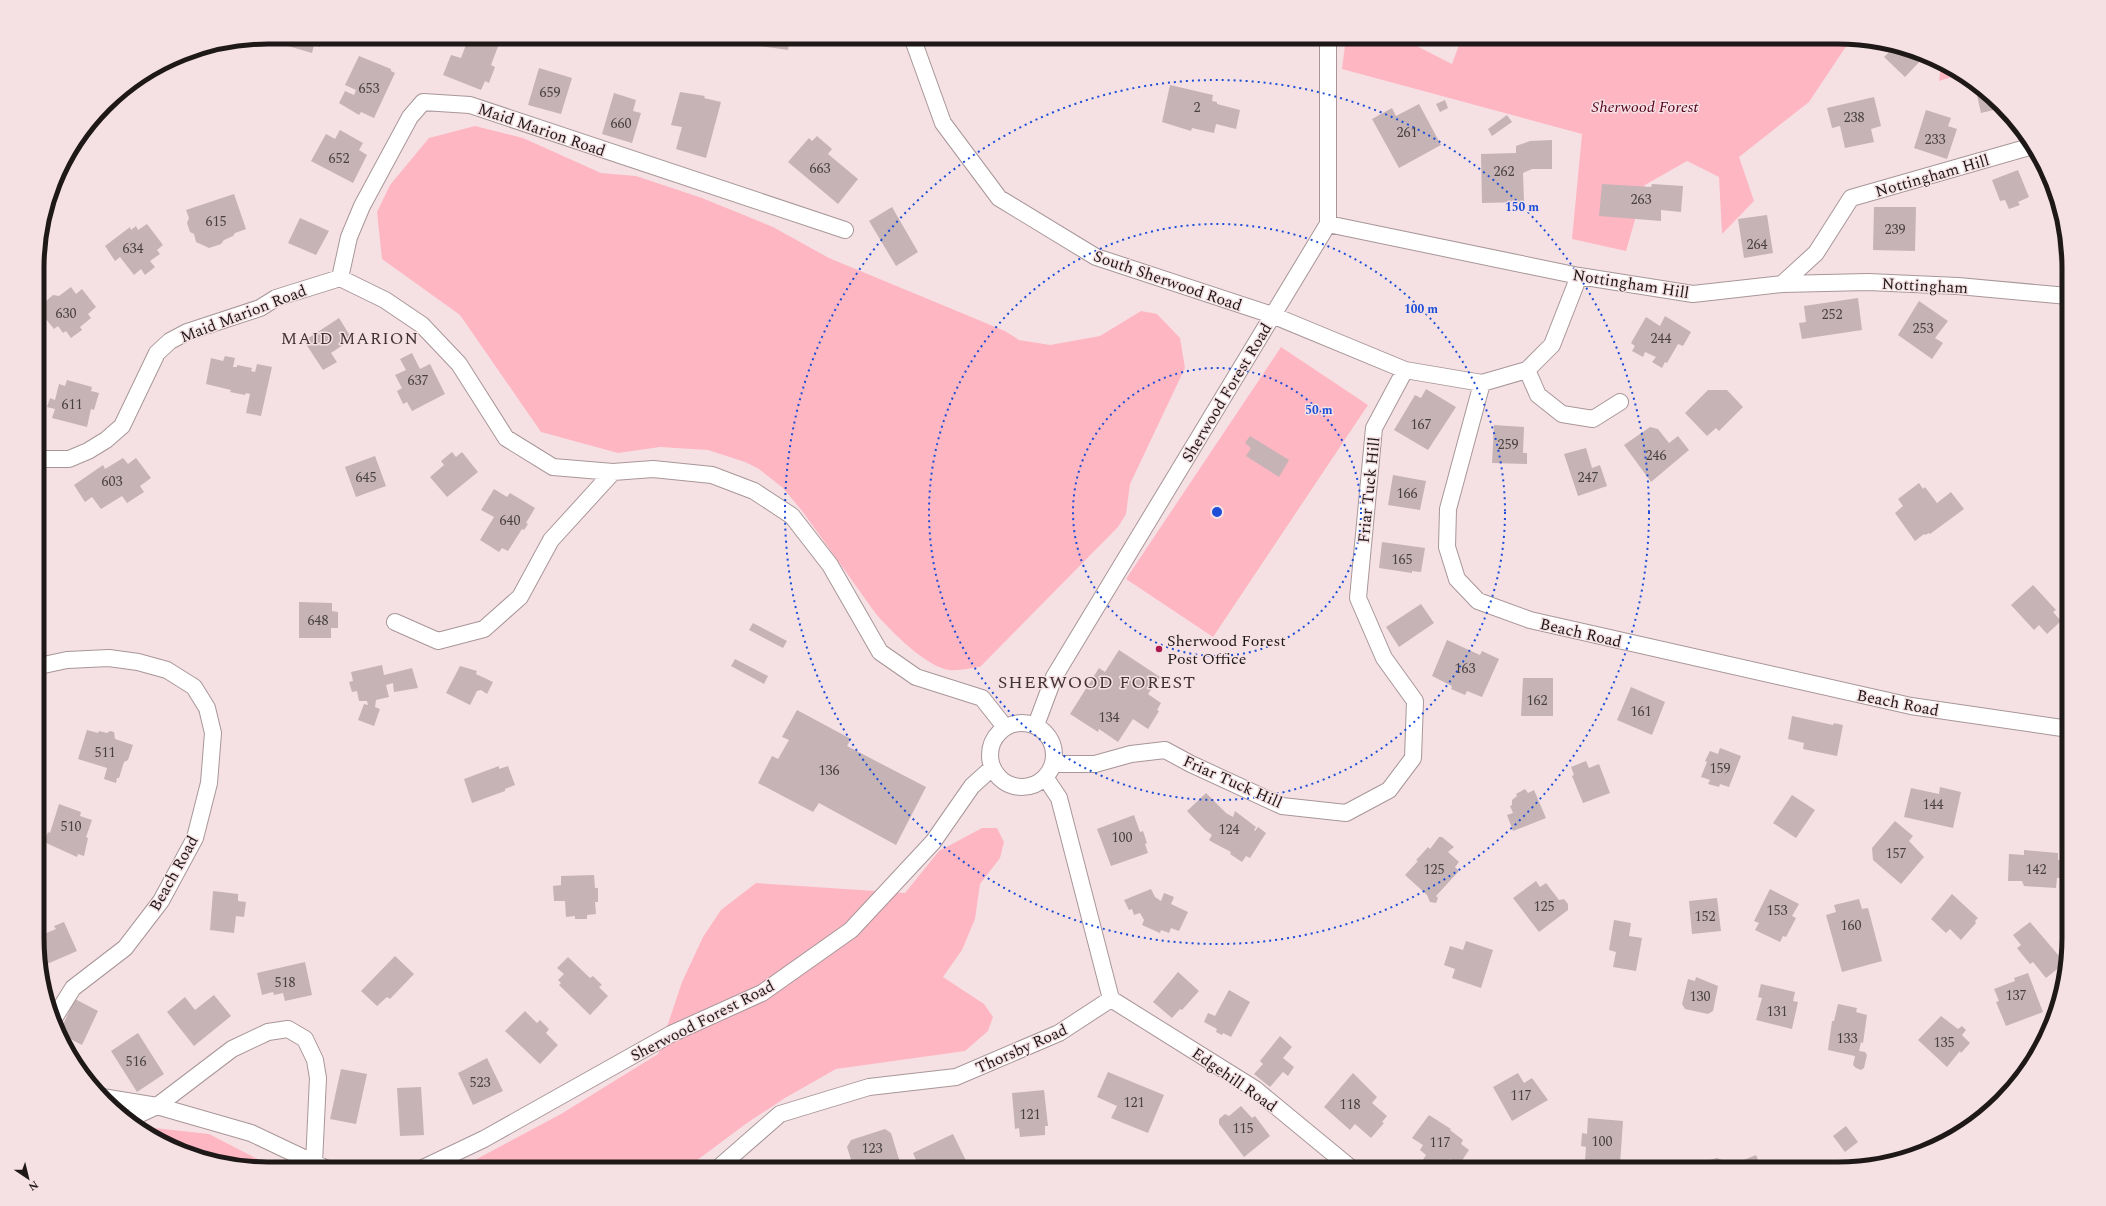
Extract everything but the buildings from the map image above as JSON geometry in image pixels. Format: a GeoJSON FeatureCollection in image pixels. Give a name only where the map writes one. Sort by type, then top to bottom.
{"type":"FeatureCollection","features":[{"type":"Feature","properties":{"kind":"street","name":"South Sherwood Road"},"geometry":{"type":"LineString","coordinates":[[915,44],[943,123],[1000,198],[1096,257],[1272,315]]}},
{"type":"Feature","properties":{"kind":"street"},"geometry":{"type":"LineString","coordinates":[[1328,44],[1328,224]]}},
{"type":"Feature","properties":{"kind":"street","name":"Maid Marion Road"},"geometry":{"type":"LineString","coordinates":[[44,459],[69,459],[88,451],[106,440],[122,426],[157,353],[170,341],[187,332],[260,308],[276,298],[340,278],[349,236],[362,206],[410,117],[424,102],[470,104],[845,230]]}},
{"type":"Feature","properties":{"kind":"street","name":"Nottingham Hill"},"geometry":{"type":"LineString","coordinates":[[1328,224],[1579,276],[1693,294],[1782,284],[1816,253],[1851,198],[2027,148]]}},
{"type":"Feature","properties":{"kind":"street","name":"Sherwood Forest Road"},"geometry":{"type":"LineString","coordinates":[[1036,725],[1054,678],[1328,224]]}},
{"type":"Feature","properties":{"kind":"street"},"geometry":{"type":"LineString","coordinates":[[1272,315],[1405,370],[1482,383],[1527,370],[1552,344],[1579,276]]}},
{"type":"Feature","properties":{"kind":"street"},"geometry":{"type":"LineString","coordinates":[[340,278],[385,300],[422,325],[459,364],[506,438],[553,467],[613,472],[653,469],[712,475],[754,491],[792,516],[830,565],[880,652],[916,678],[982,698],[1005,727]]}},
{"type":"Feature","properties":{"kind":"street","name":"Nottingham"},"geometry":{"type":"LineString","coordinates":[[1782,284],[1868,282],[1958,286],[2062,295]]}},
{"type":"Feature","properties":{"kind":"street","name":"Friar Tuck Hill"},"geometry":{"type":"LineString","coordinates":[[1049,771],[1095,764],[1131,754],[1165,750],[1191,764],[1282,806],[1346,813],[1389,790],[1413,758],[1415,701],[1384,658],[1358,598],[1374,428],[1405,370]]}},
{"type":"Feature","properties":{"kind":"street"},"geometry":{"type":"LineString","coordinates":[[1527,370],[1538,395],[1562,414],[1592,419],[1620,402]]}},
{"type":"Feature","properties":{"kind":"street","name":"Beach Road"},"geometry":{"type":"LineString","coordinates":[[1482,383],[1448,509],[1447,547],[1457,579],[1478,601],[1530,620],[1911,706],[2062,728]]}},
{"type":"Feature","properties":{"kind":"street"},"geometry":{"type":"LineString","coordinates":[[395,622],[438,641],[484,629],[520,597],[551,540],[613,472]]}},
{"type":"Feature","properties":{"kind":"street","name":"Beach Road"},"geometry":{"type":"LineString","coordinates":[[44,665],[67,660],[109,658],[138,662],[167,670],[194,687],[206,708],[213,733],[209,783],[195,838],[161,901],[125,948],[73,988],[57,1013]]}},
{"type":"Feature","properties":{"kind":"street"},"geometry":{"type":"LineString","coordinates":[[1049,771],[1032,786],[1016,786],[1002,780],[992,768],[990,753],[994,738],[1005,727],[1020,722],[1036,725],[1048,734],[1054,748],[1049,771],[1059,798],[1111,999]]}},
{"type":"Feature","properties":{"kind":"street","name":"Sherwood Forest Road"},"geometry":{"type":"LineString","coordinates":[[436,1162],[484,1139],[671,1034],[762,993],[852,930],[933,842],[972,786],[992,768]]}},
{"type":"Feature","properties":{"kind":"street","name":"Edgehill Road"},"geometry":{"type":"LineString","coordinates":[[1111,999],[1255,1089],[1344,1162]]}},
{"type":"Feature","properties":{"kind":"street","name":"Thorsby Road"},"geometry":{"type":"LineString","coordinates":[[725,1162],[780,1114],[869,1087],[956,1077],[1059,1034],[1111,999]]}},
{"type":"Feature","properties":{"kind":"street"},"geometry":{"type":"LineString","coordinates":[[133,1117],[157,1106],[232,1049],[268,1032],[288,1029],[305,1039],[315,1060],[318,1078],[320,1162]]}},
{"type":"Feature","properties":{"kind":"street"},"geometry":{"type":"LineString","coordinates":[[111,1098],[157,1106],[251,1133],[312,1162]]}},
{"type":"Feature","properties":{"kind":"green space","name":"Sherwood Forest"},"geometry":{"type":"Polygon","coordinates":[[[1345,44],[1413,44],[1452,64],[1459,44],[1848,44],[1809,102],[1739,157],[1754,201],[1722,234],[1719,177],[1687,161],[1645,185],[1626,251],[1572,239],[1582,134],[1342,69],[1345,44]]]}},
{"type":"Feature","properties":{"kind":"green space"},"geometry":{"type":"Polygon","coordinates":[[[1940,69],[1954,76],[1939,81],[1940,69]]]}},
{"type":"Feature","properties":{"kind":"green space","name":"Sherwood Forest"},"geometry":{"type":"Polygon","coordinates":[[[475,126],[523,138],[601,173],[636,176],[702,198],[773,227],[829,258],[1005,331],[1019,340],[1050,345],[1100,336],[1141,311],[1157,314],[1180,338],[1185,368],[1130,484],[1126,514],[1118,527],[980,667],[949,670],[930,662],[920,655],[900,639],[876,614],[803,512],[783,488],[759,469],[745,462],[708,450],[660,447],[618,453],[541,432],[460,315],[382,259],[377,212],[390,185],[429,138],[475,126]]]}},
{"type":"Feature","properties":{"kind":"green space"},"geometry":{"type":"Polygon","coordinates":[[[1281,347],[1368,405],[1213,637],[1126,579],[1281,347]]]}},
{"type":"Feature","properties":{"kind":"green space"},"geometry":{"type":"Polygon","coordinates":[[[982,828],[997,828],[1004,842],[1000,858],[980,884],[975,919],[962,950],[943,977],[984,1004],[993,1017],[988,1031],[965,1051],[836,1069],[785,1098],[747,1123],[695,1162],[471,1162],[561,1114],[658,1054],[682,982],[703,937],[721,910],[756,883],[905,893],[939,851],[982,828]]]}},
{"type":"Feature","properties":{"kind":"green space"},"geometry":{"type":"Polygon","coordinates":[[[148,1127],[209,1134],[263,1162],[224,1158],[196,1150],[169,1139],[148,1127]]]}},
{"type":"Feature","properties":{"kind":"place","name":"Sherwood Forest Post Office"},"geometry":{"type":"Point","coordinates":[1159,649]}},
{"type":"Feature","properties":{"kind":"district","name":"MAID MARION"},"geometry":{"type":"Point","coordinates":[350,338]}},
{"type":"Feature","properties":{"kind":"district","name":"SHERWOOD FOREST"},"geometry":{"type":"Point","coordinates":[1097,682]}}]}
